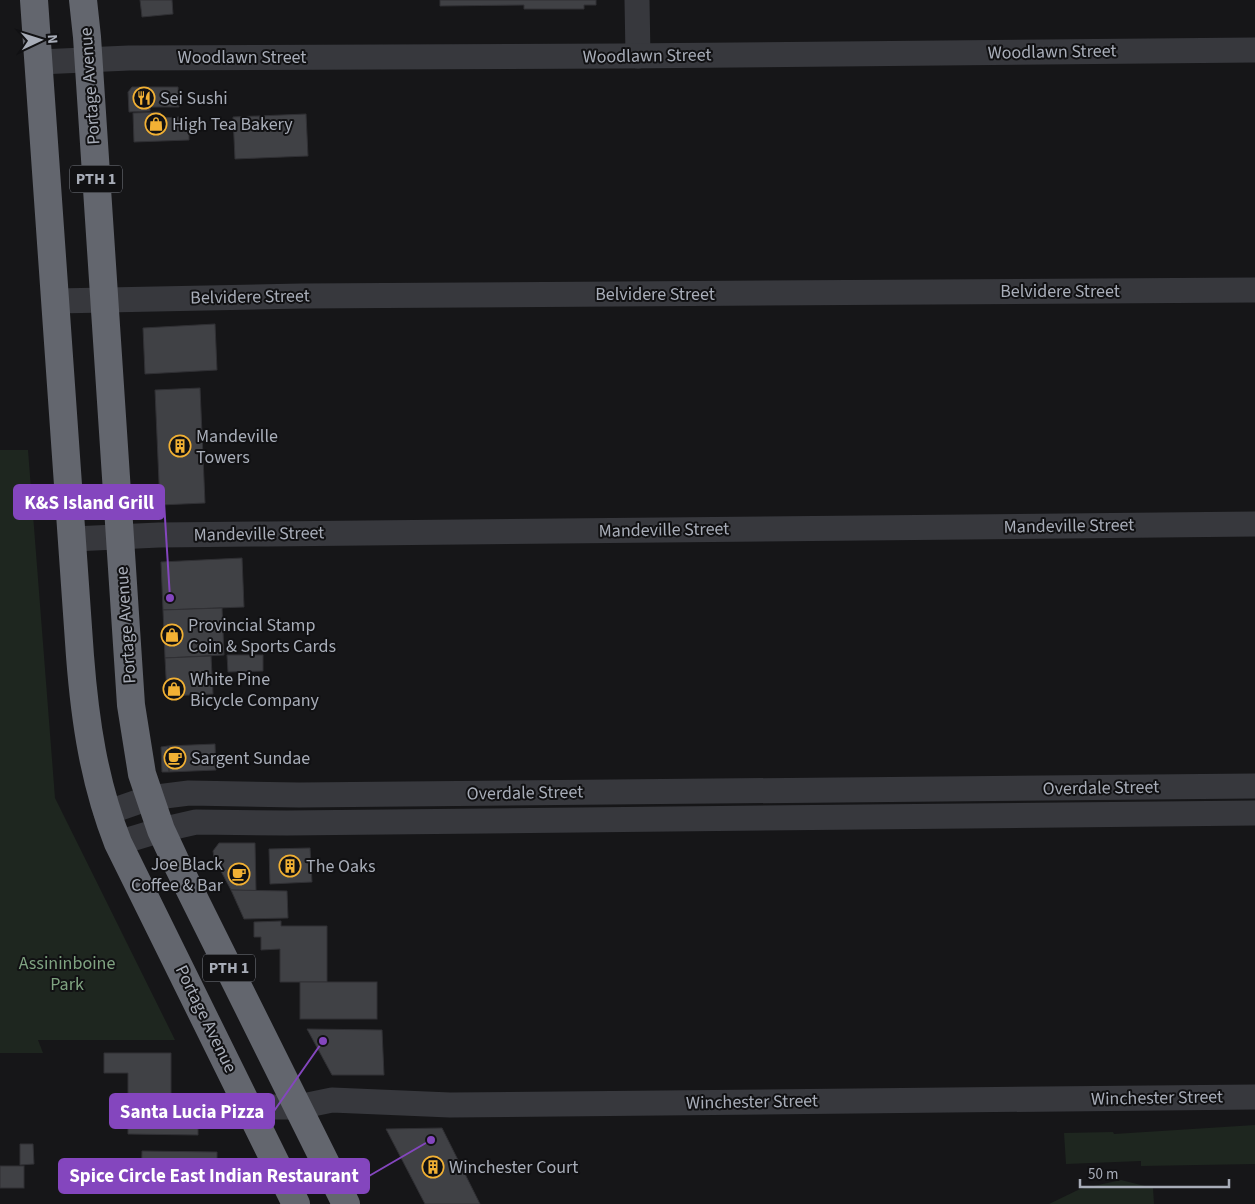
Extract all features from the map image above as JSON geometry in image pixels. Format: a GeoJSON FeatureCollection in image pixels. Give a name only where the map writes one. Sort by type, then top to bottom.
{"type":"FeatureCollection","features":[{"type":"Feature","properties":{"kind":"highway","name":"Portage Avenue"},"geometry":{"type":"LineString","coordinates":[[34,0],[85,714],[96,776],[106,812],[118,843],[250,1107],[296,1204]]}},
{"type":"Feature","properties":{"kind":"highway","name":"Portage Avenue"},"geometry":{"type":"LineString","coordinates":[[83,0],[131,705],[142,774],[161,830],[346,1204]]}},
{"type":"Feature","properties":{"kind":"street"},"geometry":{"type":"LineString","coordinates":[[637,0],[638,56]]}},
{"type":"Feature","properties":{"kind":"street","name":"Woodlawn Street"},"geometry":{"type":"LineString","coordinates":[[39,62],[129,58],[638,56],[1255,50]]}},
{"type":"Feature","properties":{"kind":"street","name":"Belvidere Street"},"geometry":{"type":"LineString","coordinates":[[56,301],[302,296],[1255,290]]}},
{"type":"Feature","properties":{"kind":"street","name":"Mandeville Street"},"geometry":{"type":"LineString","coordinates":[[72,539],[267,534],[1255,524]]}},
{"type":"Feature","properties":{"kind":"street","name":"Overdale Street"},"geometry":{"type":"LineString","coordinates":[[106,812],[150,798],[189,793],[309,795],[1255,786]]}},
{"type":"Feature","properties":{"kind":"street"},"geometry":{"type":"LineString","coordinates":[[948,789],[948,816]]}},
{"type":"Feature","properties":{"kind":"street","name":"Overdale Street"},"geometry":{"type":"LineString","coordinates":[[118,843],[196,822],[296,823],[1255,813]]}},
{"type":"Feature","properties":{"kind":"street","name":"Winchester Street"},"geometry":{"type":"LineString","coordinates":[[250,1107],[298,1107],[332,1100],[459,1105],[1255,1097]]}},
{"type":"Feature","properties":{"kind":"green space","name":"Assininboine Park"},"geometry":{"type":"Polygon","coordinates":[[[0,450],[28,450],[55,798],[175,1040],[38,1040],[43,1053],[0,1053],[0,450]]]}},
{"type":"Feature","properties":{"kind":"green space"},"geometry":{"type":"Polygon","coordinates":[[[1255,1125],[1255,1164],[1141,1166],[1141,1161],[1066,1164],[1064,1133],[1113,1132],[1114,1134],[1255,1125]]]}},
{"type":"Feature","properties":{"kind":"green space"},"geometry":{"type":"Polygon","coordinates":[[[1121,1180],[1153,1188],[1154,1204],[1049,1204],[1080,1189],[1121,1180]]]}},
{"type":"Feature","properties":{"kind":"building"},"geometry":{"type":"Polygon","coordinates":[[[140,0],[172,0],[173,14],[142,17],[140,0]]]}},
{"type":"Feature","properties":{"kind":"building"},"geometry":{"type":"Polygon","coordinates":[[[440,0],[596,0],[596,5],[584,5],[584,9],[524,9],[524,5],[440,6],[440,0]]]}},
{"type":"Feature","properties":{"kind":"building"},"geometry":{"type":"Polygon","coordinates":[[[132,87],[178,87],[179,107],[150,107],[150,111],[129,112],[128,92],[132,87]]]}},
{"type":"Feature","properties":{"kind":"building","name":"High Tea Bakery"},"geometry":{"type":"Polygon","coordinates":[[[160,112],[160,118],[179,117],[180,130],[189,130],[189,140],[134,142],[133,113],[160,112]]]}},
{"type":"Feature","properties":{"kind":"building"},"geometry":{"type":"Polygon","coordinates":[[[306,114],[308,156],[235,159],[233,117],[306,114]]]}},
{"type":"Feature","properties":{"kind":"building"},"geometry":{"type":"Polygon","coordinates":[[[215,324],[217,370],[145,374],[143,328],[215,324]]]}},
{"type":"Feature","properties":{"kind":"building","name":"Mandeville Towers"},"geometry":{"type":"Polygon","coordinates":[[[200,388],[205,503],[160,505],[155,390],[200,388]]]}},
{"type":"Feature","properties":{"kind":"building"},"geometry":{"type":"Polygon","coordinates":[[[242,558],[244,607],[163,610],[161,562],[242,558]]]}},
{"type":"Feature","properties":{"kind":"building"},"geometry":{"type":"Polygon","coordinates":[[[222,608],[224,655],[165,658],[163,610],[222,608]]]}},
{"type":"Feature","properties":{"kind":"building"},"geometry":{"type":"Polygon","coordinates":[[[227,655],[263,655],[263,671],[228,672],[227,655]]]}},
{"type":"Feature","properties":{"kind":"building"},"geometry":{"type":"Polygon","coordinates":[[[211,656],[213,694],[167,696],[165,658],[211,656]]]}},
{"type":"Feature","properties":{"kind":"building"},"geometry":{"type":"Polygon","coordinates":[[[215,744],[216,770],[169,772],[168,746],[215,744]]]}},
{"type":"Feature","properties":{"kind":"building"},"geometry":{"type":"Polygon","coordinates":[[[168,746],[169,772],[162,772],[161,747],[168,746]]]}},
{"type":"Feature","properties":{"kind":"building","name":"Joe Black Coffee & Bar"},"geometry":{"type":"Polygon","coordinates":[[[219,843],[255,843],[256,891],[231,890],[214,858],[213,851],[219,843]]]}},
{"type":"Feature","properties":{"kind":"building","name":"The Oaks"},"geometry":{"type":"Polygon","coordinates":[[[310,848],[312,882],[270,884],[269,849],[310,848]]]}},
{"type":"Feature","properties":{"kind":"building"},"geometry":{"type":"Polygon","coordinates":[[[231,890],[287,891],[288,918],[244,919],[231,890]]]}},
{"type":"Feature","properties":{"kind":"building"},"geometry":{"type":"Polygon","coordinates":[[[281,921],[281,926],[327,926],[327,982],[280,982],[280,949],[261,950],[261,937],[254,937],[254,922],[281,921]]]}},
{"type":"Feature","properties":{"kind":"building"},"geometry":{"type":"Polygon","coordinates":[[[300,982],[377,982],[377,1019],[300,1019],[300,982]]]}},
{"type":"Feature","properties":{"kind":"building"},"geometry":{"type":"Polygon","coordinates":[[[307,1029],[382,1030],[384,1075],[332,1075],[307,1029]]]}},
{"type":"Feature","properties":{"kind":"building"},"geometry":{"type":"Polygon","coordinates":[[[104,1053],[171,1053],[171,1108],[198,1108],[198,1135],[128,1134],[128,1073],[104,1073],[104,1053]]]}},
{"type":"Feature","properties":{"kind":"building","name":"Winchester Court"},"geometry":{"type":"Polygon","coordinates":[[[442,1128],[480,1204],[425,1204],[386,1129],[442,1128]]]}},
{"type":"Feature","properties":{"kind":"building"},"geometry":{"type":"Polygon","coordinates":[[[20,1144],[33,1144],[34,1164],[20,1165],[20,1144]]]}},
{"type":"Feature","properties":{"kind":"building"},"geometry":{"type":"Polygon","coordinates":[[[142,1151],[217,1152],[217,1192],[141,1191],[142,1151]]]}},
{"type":"Feature","properties":{"kind":"building"},"geometry":{"type":"Polygon","coordinates":[[[0,1166],[24,1166],[24,1188],[0,1188],[0,1166]]]}},
{"type":"Feature","properties":{"kind":"place","name":"Sei Sushi"},"geometry":{"type":"Point","coordinates":[144,98]}},
{"type":"Feature","properties":{"kind":"place","name":"High Tea Bakery"},"geometry":{"type":"Point","coordinates":[156,124]}},
{"type":"Feature","properties":{"kind":"place","name":"Mandeville Towers"},"geometry":{"type":"Point","coordinates":[180,446]}},
{"type":"Feature","properties":{"kind":"place","name":"K&S Island Grill"},"geometry":{"type":"Point","coordinates":[170,598]}},
{"type":"Feature","properties":{"kind":"place","name":"Provincial Stamp Coin & Sports Cards"},"geometry":{"type":"Point","coordinates":[172,635]}},
{"type":"Feature","properties":{"kind":"place","name":"White Pine Bicycle Company"},"geometry":{"type":"Point","coordinates":[174,689]}},
{"type":"Feature","properties":{"kind":"place","name":"Sargent Sundae"},"geometry":{"type":"Point","coordinates":[175,758]}},
{"type":"Feature","properties":{"kind":"place","name":"The Oaks"},"geometry":{"type":"Point","coordinates":[290,866]}},
{"type":"Feature","properties":{"kind":"place","name":"Joe Black Coffee & Bar"},"geometry":{"type":"Point","coordinates":[239,874]}},
{"type":"Feature","properties":{"kind":"place","name":"Santa Lucia Pizza"},"geometry":{"type":"Point","coordinates":[323,1041]}},
{"type":"Feature","properties":{"kind":"place","name":"Spice Circle East Indian Restaurant"},"geometry":{"type":"Point","coordinates":[431,1140]}},
{"type":"Feature","properties":{"kind":"place","name":"Winchester Court"},"geometry":{"type":"Point","coordinates":[433,1167]}}]}
